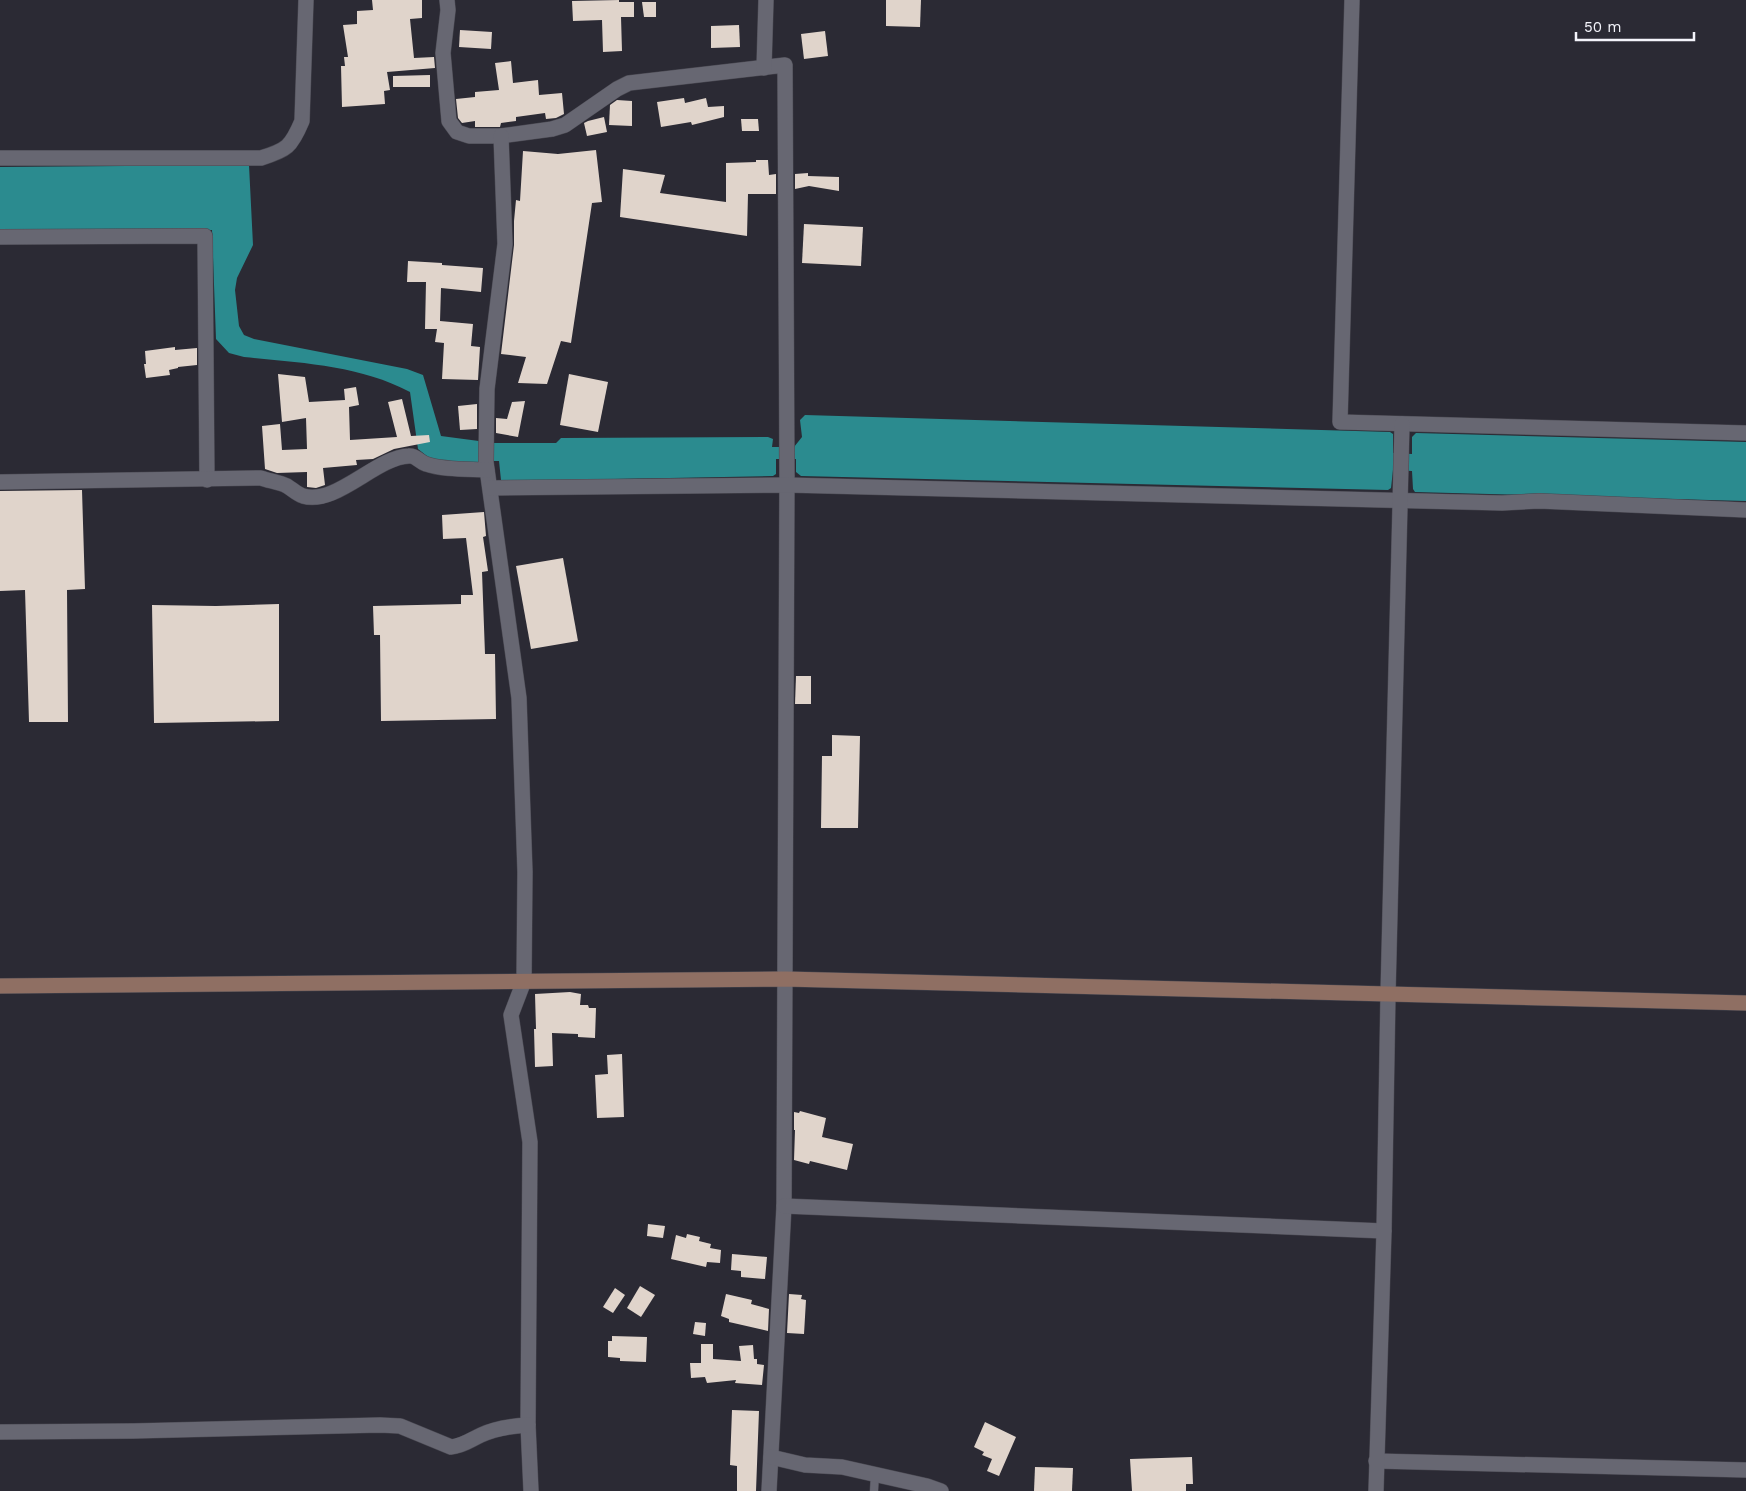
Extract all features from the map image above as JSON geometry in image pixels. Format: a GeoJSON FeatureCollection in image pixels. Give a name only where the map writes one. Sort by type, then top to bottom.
{"type":"FeatureCollection","features":[{"type":"Feature","properties":{"kind":"street"},"geometry":{"type":"LineString","coordinates":[[0,158],[261,158],[283,151],[295,138],[302,121],[306,0]]}},
{"type":"Feature","properties":{"kind":"street"},"geometry":{"type":"LineString","coordinates":[[446,0],[448,10],[443,53],[448,121],[457,132],[469,136],[501,136],[552,129],[565,125],[617,89],[629,84],[785,65],[787,480],[784,1206],[769,1491]]}},
{"type":"Feature","properties":{"kind":"street"},"geometry":{"type":"LineString","coordinates":[[764,68],[766,0]]}},
{"type":"Feature","properties":{"kind":"street"},"geometry":{"type":"LineString","coordinates":[[1352,0],[1340,422],[1746,433]]}},
{"type":"Feature","properties":{"kind":"street"},"geometry":{"type":"LineString","coordinates":[[501,136],[505,244],[487,389],[487,470],[519,698],[525,872],[524,981],[511,1014],[530,1142],[528,1425],[531,1491]]}},
{"type":"Feature","properties":{"kind":"street"},"geometry":{"type":"LineString","coordinates":[[0,237],[205,236],[207,480]]}},
{"type":"Feature","properties":{"kind":"street"},"geometry":{"type":"LineString","coordinates":[[1376,1491],[1384,1231],[1402,424]]}},
{"type":"Feature","properties":{"kind":"street"},"geometry":{"type":"LineString","coordinates":[[0,482],[261,478],[286,486],[304,496],[320,496],[334,492],[395,459],[408,456],[414,456],[424,464],[434,466],[487,470]]}},
{"type":"Feature","properties":{"kind":"street"},"geometry":{"type":"LineString","coordinates":[[490,488],[787,480],[1400,496],[1502,503],[1539,501],[1746,510]]}},
{"type":"Feature","properties":{"kind":"street"},"geometry":{"type":"LineString","coordinates":[[0,986],[785,979],[1746,1003]]}},
{"type":"Feature","properties":{"kind":"street"},"geometry":{"type":"LineString","coordinates":[[784,1206],[1384,1231]]}},
{"type":"Feature","properties":{"kind":"street"},"geometry":{"type":"LineString","coordinates":[[0,1432],[380,1425],[400,1426],[451,1447],[460,1446],[481,1435],[505,1427],[528,1425]]}},
{"type":"Feature","properties":{"kind":"street"},"geometry":{"type":"LineString","coordinates":[[771,1457],[806,1465],[842,1467],[927,1486],[941,1491]]}},
{"type":"Feature","properties":{"kind":"street"},"geometry":{"type":"LineString","coordinates":[[1376,1461],[1746,1470]]}},
{"type":"Feature","properties":{"kind":"lane"},"geometry":{"type":"LineString","coordinates":[[874,1491],[875,1474]]}},
{"type":"Feature","properties":{"kind":"water"},"geometry":{"type":"Polygon","coordinates":[[[249,165],[253,245],[237,278],[235,290],[239,326],[244,335],[254,339],[407,369],[423,375],[441,436],[494,443],[556,443],[561,438],[768,437],[773,439],[772,447],[794,447],[802,437],[800,420],[805,415],[1390,432],[1393,434],[1393,453],[1412,454],[1412,437],[1416,433],[1746,442],[1746,501],[1415,492],[1413,489],[1412,471],[1393,470],[1391,488],[1388,490],[801,476],[796,472],[796,459],[776,459],[776,474],[773,476],[504,481],[501,480],[499,461],[483,461],[483,465],[432,460],[418,449],[410,392],[391,383],[371,376],[329,367],[244,357],[229,353],[216,339],[212,230],[0,230],[0,167],[249,165]]]}},
{"type":"Feature","properties":{"kind":"building"},"geometry":{"type":"Polygon","coordinates":[[[372,0],[422,0],[422,18],[410,19],[414,58],[434,57],[435,68],[387,72],[390,90],[384,91],[385,104],[342,107],[341,66],[345,66],[344,57],[348,57],[343,25],[357,24],[357,11],[373,10],[372,0]]]}},
{"type":"Feature","properties":{"kind":"building"},"geometry":{"type":"Polygon","coordinates":[[[619,0],[619,2],[634,2],[634,17],[621,17],[622,51],[603,52],[602,20],[573,21],[572,1],[619,0]]]}},
{"type":"Feature","properties":{"kind":"building"},"geometry":{"type":"Polygon","coordinates":[[[886,0],[921,0],[920,27],[886,26],[886,0]]]}},
{"type":"Feature","properties":{"kind":"building"},"geometry":{"type":"Polygon","coordinates":[[[642,2],[656,2],[656,17],[644,17],[642,2]]]}},
{"type":"Feature","properties":{"kind":"building"},"geometry":{"type":"Polygon","coordinates":[[[739,25],[740,47],[711,48],[711,26],[739,25]]]}},
{"type":"Feature","properties":{"kind":"building"},"geometry":{"type":"Polygon","coordinates":[[[460,30],[492,32],[491,49],[459,47],[460,30]]]}},
{"type":"Feature","properties":{"kind":"building"},"geometry":{"type":"Polygon","coordinates":[[[825,31],[828,56],[804,59],[801,34],[825,31]]]}},
{"type":"Feature","properties":{"kind":"building"},"geometry":{"type":"Polygon","coordinates":[[[511,61],[513,83],[538,80],[539,95],[562,93],[564,114],[556,118],[546,119],[545,113],[516,117],[516,121],[501,123],[500,127],[475,127],[475,121],[462,123],[458,118],[456,99],[475,97],[475,92],[499,90],[495,63],[511,61]]]}},
{"type":"Feature","properties":{"kind":"building"},"geometry":{"type":"Polygon","coordinates":[[[430,75],[430,87],[393,87],[393,76],[430,75]]]}},
{"type":"Feature","properties":{"kind":"building"},"geometry":{"type":"Polygon","coordinates":[[[684,98],[685,103],[706,98],[708,107],[724,106],[724,117],[692,125],[691,122],[661,127],[657,102],[684,98]]]}},
{"type":"Feature","properties":{"kind":"building"},"geometry":{"type":"Polygon","coordinates":[[[617,100],[632,101],[632,126],[609,125],[610,105],[617,100]]]}},
{"type":"Feature","properties":{"kind":"building"},"geometry":{"type":"Polygon","coordinates":[[[604,117],[607,132],[587,136],[584,123],[604,117]]]}},
{"type":"Feature","properties":{"kind":"building"},"geometry":{"type":"Polygon","coordinates":[[[741,119],[758,119],[759,131],[742,131],[741,119]]]}},
{"type":"Feature","properties":{"kind":"building"},"geometry":{"type":"Polygon","coordinates":[[[596,150],[602,202],[592,203],[571,343],[561,341],[547,384],[518,383],[526,357],[501,354],[514,245],[516,200],[520,201],[523,151],[558,154],[596,150]]]}},
{"type":"Feature","properties":{"kind":"building"},"geometry":{"type":"Polygon","coordinates":[[[756,160],[768,160],[769,175],[776,174],[776,194],[748,194],[747,236],[620,217],[623,169],[665,175],[660,193],[726,202],[726,163],[756,162],[756,160]]]}},
{"type":"Feature","properties":{"kind":"building"},"geometry":{"type":"Polygon","coordinates":[[[808,173],[808,176],[839,177],[839,191],[809,186],[795,189],[795,174],[808,173]]]}},
{"type":"Feature","properties":{"kind":"building"},"geometry":{"type":"Polygon","coordinates":[[[804,224],[863,227],[861,266],[802,263],[804,224]]]}},
{"type":"Feature","properties":{"kind":"building"},"geometry":{"type":"Polygon","coordinates":[[[408,261],[483,268],[481,292],[441,288],[440,321],[473,324],[471,346],[480,347],[478,380],[442,379],[444,343],[435,342],[437,329],[425,329],[426,282],[407,282],[408,261]]]}},
{"type":"Feature","properties":{"kind":"building"},"geometry":{"type":"Polygon","coordinates":[[[175,347],[175,350],[197,348],[197,365],[169,370],[170,375],[146,378],[145,351],[175,347]]]}},
{"type":"Feature","properties":{"kind":"building"},"geometry":{"type":"Polygon","coordinates":[[[278,374],[305,377],[309,402],[345,400],[344,389],[356,387],[359,405],[349,407],[350,440],[397,437],[388,402],[402,399],[411,436],[429,435],[430,442],[394,449],[373,459],[356,460],[357,465],[323,468],[325,485],[316,488],[307,487],[307,472],[277,473],[265,469],[262,426],[280,424],[282,450],[307,449],[306,418],[282,422],[278,374]]]}},
{"type":"Feature","properties":{"kind":"building"},"geometry":{"type":"Polygon","coordinates":[[[569,374],[608,382],[598,432],[560,425],[569,374]]]}},
{"type":"Feature","properties":{"kind":"building"},"geometry":{"type":"Polygon","coordinates":[[[525,401],[518,437],[496,433],[496,418],[507,419],[512,402],[525,401]]]}},
{"type":"Feature","properties":{"kind":"building"},"geometry":{"type":"Polygon","coordinates":[[[477,404],[477,429],[460,430],[458,406],[477,404]]]}},
{"type":"Feature","properties":{"kind":"building"},"geometry":{"type":"Polygon","coordinates":[[[82,490],[85,589],[67,590],[68,722],[29,722],[25,590],[0,591],[0,491],[82,490]]]}},
{"type":"Feature","properties":{"kind":"building"},"geometry":{"type":"Polygon","coordinates":[[[484,512],[486,536],[483,537],[488,571],[482,572],[485,654],[495,654],[496,719],[381,721],[380,635],[374,635],[373,606],[461,604],[461,595],[473,595],[466,538],[443,539],[442,515],[484,512]]]}},
{"type":"Feature","properties":{"kind":"building"},"geometry":{"type":"Polygon","coordinates":[[[563,558],[578,641],[531,649],[516,566],[563,558]]]}},
{"type":"Feature","properties":{"kind":"building"},"geometry":{"type":"Polygon","coordinates":[[[279,604],[279,721],[154,723],[152,605],[216,606],[279,604]]]}},
{"type":"Feature","properties":{"kind":"building"},"geometry":{"type":"Polygon","coordinates":[[[796,676],[811,676],[811,704],[795,704],[796,676]]]}},
{"type":"Feature","properties":{"kind":"building"},"geometry":{"type":"Polygon","coordinates":[[[832,735],[860,736],[858,828],[821,828],[822,756],[832,756],[832,735]]]}},
{"type":"Feature","properties":{"kind":"building"},"geometry":{"type":"Polygon","coordinates":[[[570,992],[581,994],[580,1005],[596,1008],[595,1038],[578,1037],[578,1034],[552,1033],[553,1066],[535,1067],[535,994],[570,992]]]}},
{"type":"Feature","properties":{"kind":"building"},"geometry":{"type":"Polygon","coordinates":[[[622,1054],[624,1117],[597,1118],[595,1075],[608,1074],[607,1055],[622,1054]]]}},
{"type":"Feature","properties":{"kind":"building"},"geometry":{"type":"Polygon","coordinates":[[[800,1111],[826,1118],[822,1137],[853,1144],[847,1170],[810,1161],[809,1164],[794,1160],[794,1112],[799,1113],[800,1111]]]}},
{"type":"Feature","properties":{"kind":"building"},"geometry":{"type":"Polygon","coordinates":[[[648,1224],[665,1226],[663,1238],[647,1236],[648,1224]]]}},
{"type":"Feature","properties":{"kind":"building"},"geometry":{"type":"Polygon","coordinates":[[[687,1234],[700,1237],[699,1241],[711,1244],[710,1248],[721,1250],[720,1263],[707,1262],[706,1267],[671,1259],[676,1235],[686,1238],[687,1234]]]}},
{"type":"Feature","properties":{"kind":"building"},"geometry":{"type":"Polygon","coordinates":[[[732,1254],[767,1257],[765,1279],[741,1277],[741,1271],[731,1270],[732,1254]]]}},
{"type":"Feature","properties":{"kind":"building"},"geometry":{"type":"Polygon","coordinates":[[[640,1286],[655,1295],[641,1317],[627,1308],[640,1286]]]}},
{"type":"Feature","properties":{"kind":"building"},"geometry":{"type":"Polygon","coordinates":[[[615,1288],[625,1295],[613,1313],[603,1307],[615,1288]]]}},
{"type":"Feature","properties":{"kind":"building"},"geometry":{"type":"Polygon","coordinates":[[[726,1294],[752,1300],[751,1304],[769,1309],[768,1331],[729,1322],[729,1319],[721,1316],[726,1294]]]}},
{"type":"Feature","properties":{"kind":"building"},"geometry":{"type":"Polygon","coordinates":[[[789,1294],[802,1295],[801,1299],[806,1300],[804,1334],[787,1333],[789,1294]]]}},
{"type":"Feature","properties":{"kind":"building"},"geometry":{"type":"Polygon","coordinates":[[[695,1322],[706,1323],[705,1336],[693,1334],[695,1322]]]}},
{"type":"Feature","properties":{"kind":"building"},"geometry":{"type":"Polygon","coordinates":[[[612,1336],[647,1337],[646,1362],[620,1361],[620,1358],[608,1357],[608,1341],[612,1341],[612,1336]]]}},
{"type":"Feature","properties":{"kind":"building"},"geometry":{"type":"Polygon","coordinates":[[[701,1344],[713,1344],[713,1359],[741,1361],[739,1346],[753,1345],[754,1359],[757,1359],[757,1364],[764,1365],[762,1385],[735,1383],[736,1380],[707,1383],[705,1377],[691,1378],[690,1363],[701,1363],[701,1344]]]}},
{"type":"Feature","properties":{"kind":"building"},"geometry":{"type":"Polygon","coordinates":[[[732,1410],[759,1411],[756,1491],[737,1491],[737,1466],[730,1465],[732,1410]]]}},
{"type":"Feature","properties":{"kind":"building"},"geometry":{"type":"Polygon","coordinates":[[[985,1422],[1016,1437],[999,1476],[987,1471],[992,1459],[982,1455],[984,1452],[974,1447],[985,1422]]]}},
{"type":"Feature","properties":{"kind":"building"},"geometry":{"type":"Polygon","coordinates":[[[1192,1457],[1193,1484],[1186,1484],[1186,1491],[1132,1491],[1130,1459],[1192,1457]]]}},
{"type":"Feature","properties":{"kind":"building"},"geometry":{"type":"Polygon","coordinates":[[[1035,1467],[1073,1468],[1072,1491],[1034,1491],[1035,1467]]]}}]}
